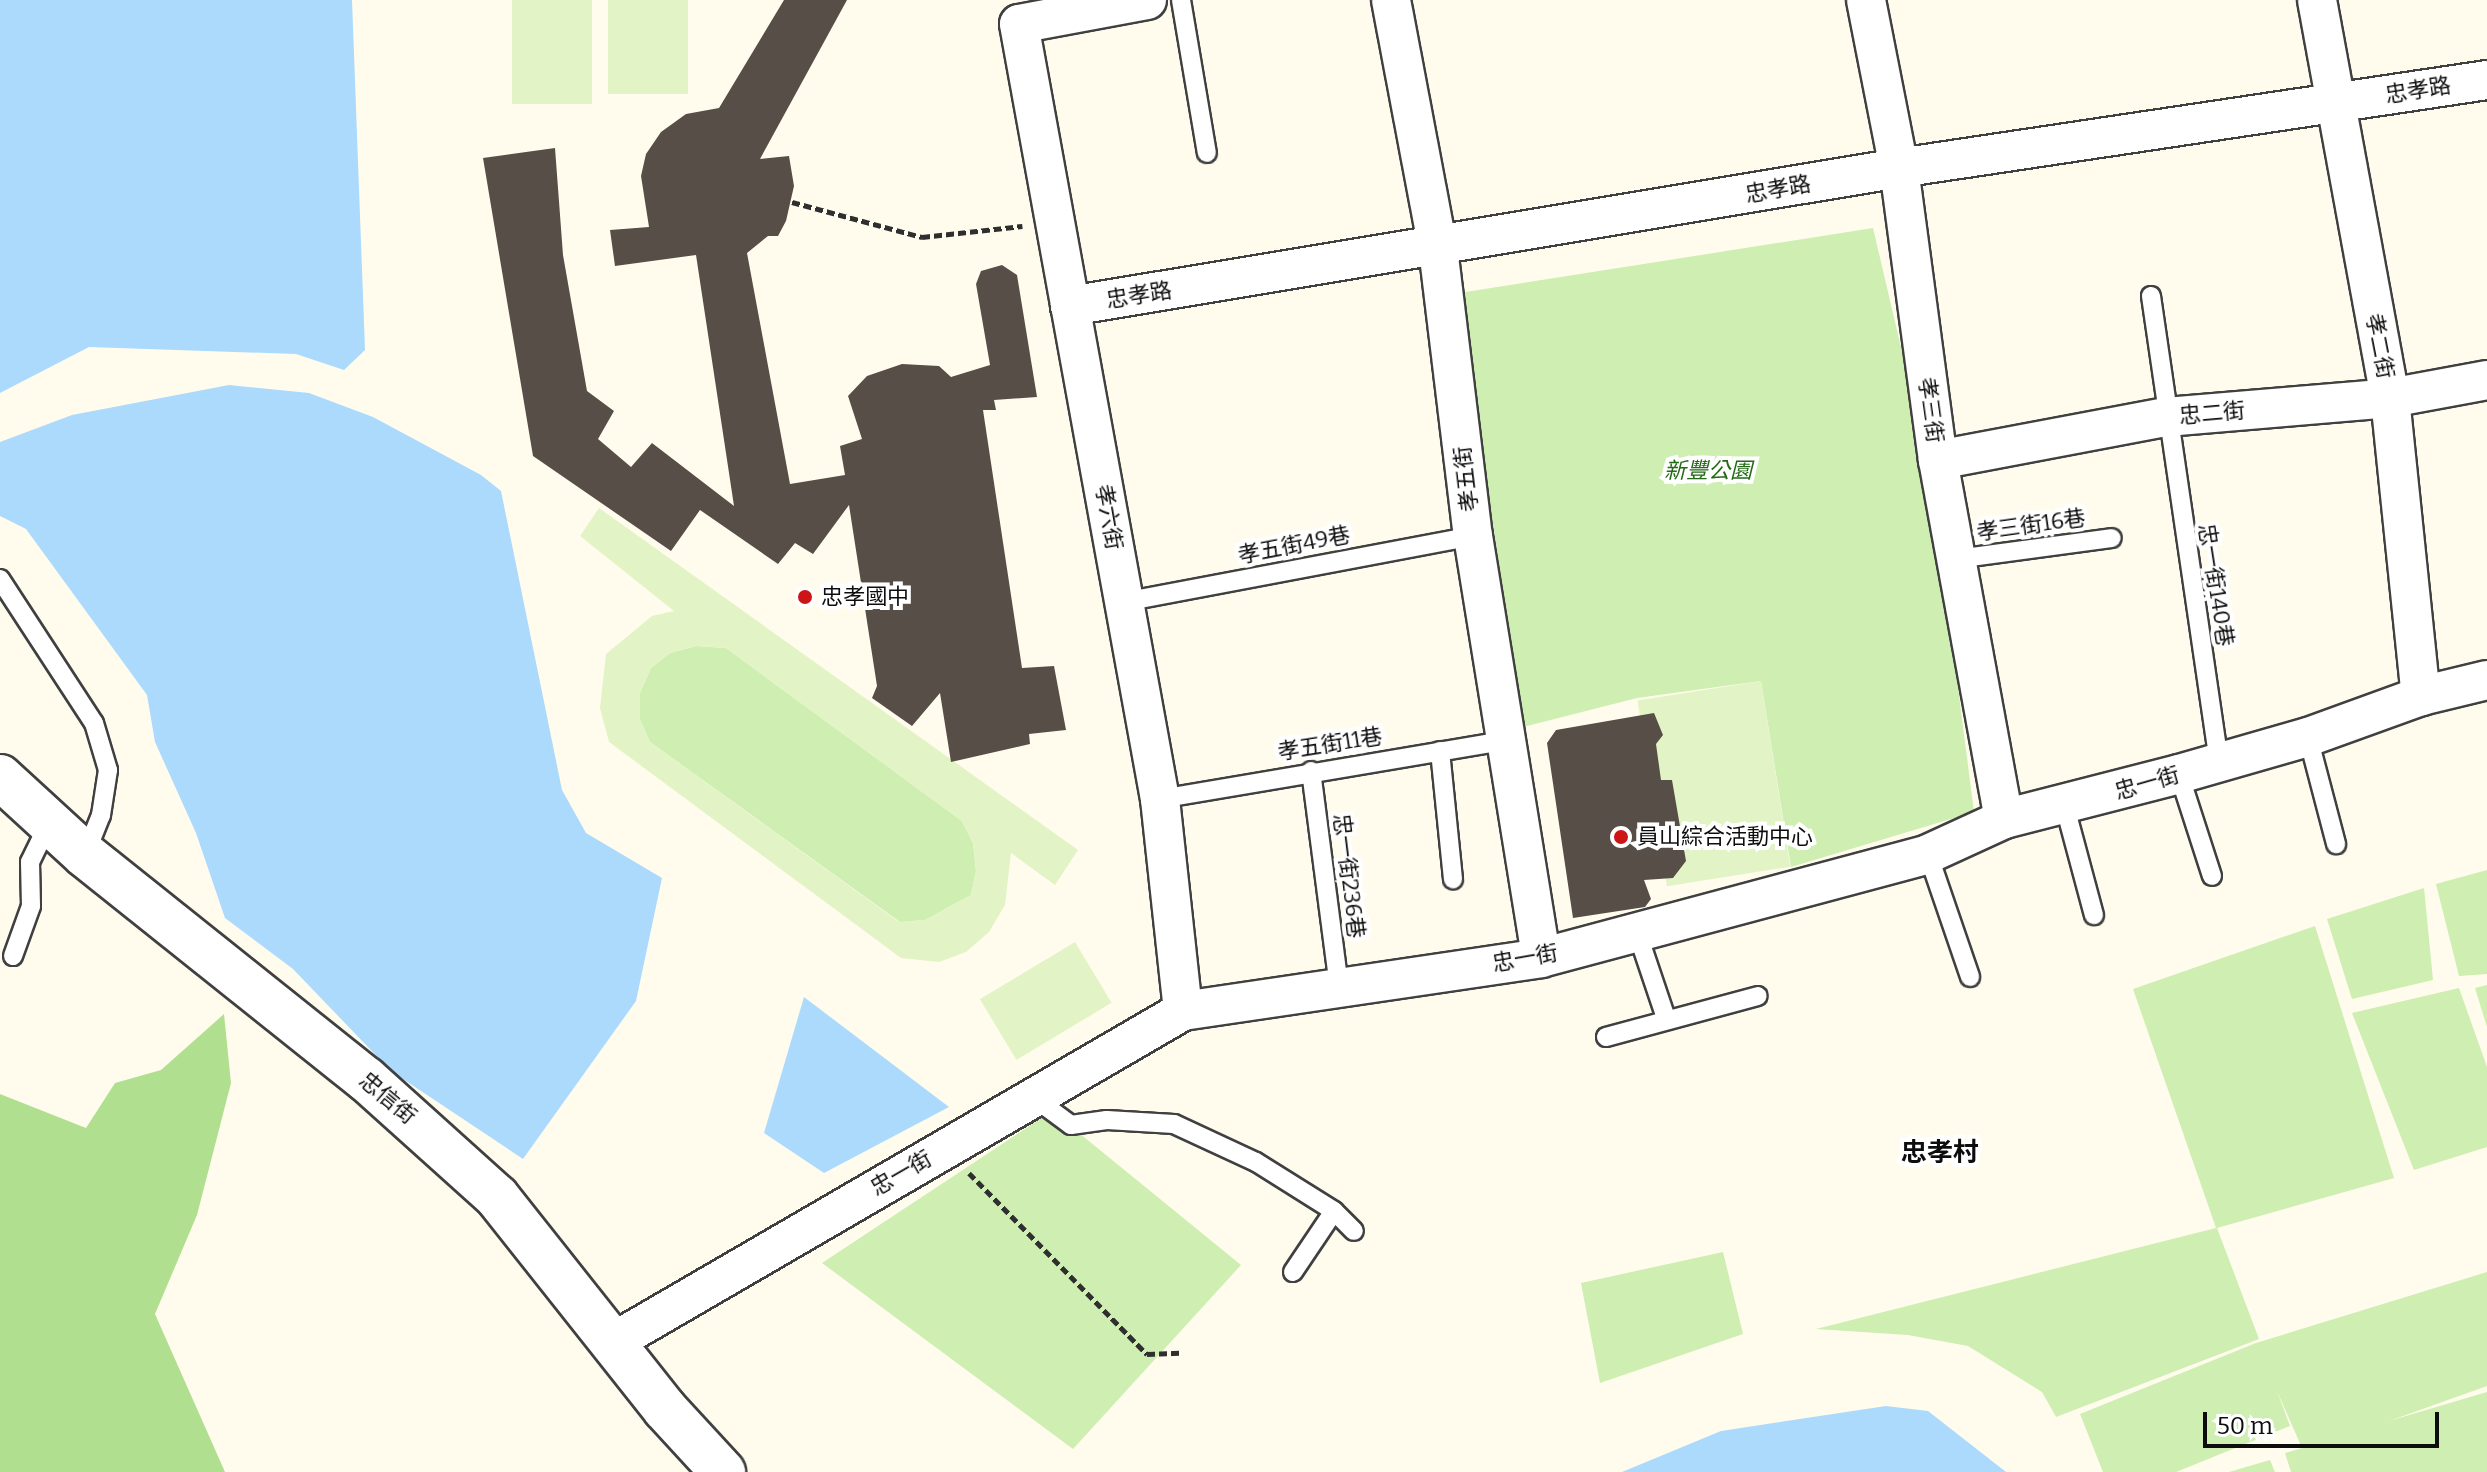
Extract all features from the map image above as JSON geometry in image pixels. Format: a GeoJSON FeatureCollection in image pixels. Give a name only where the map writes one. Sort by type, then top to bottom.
{"type":"FeatureCollection","features":[{"type":"Feature","properties":{"kind":"street","name":"孝六街"},"geometry":{"type":"LineString","coordinates":[[1147,0],[1019,24],[1160,799],[1183,1011]]}},
{"type":"Feature","properties":{"kind":"street","name":"孝五街"},"geometry":{"type":"LineString","coordinates":[[1391,0],[1438,248],[1473,536],[1541,958]]}},
{"type":"Feature","properties":{"kind":"street","name":"孝三街"},"geometry":{"type":"LineString","coordinates":[[1866,0],[1899,168],[1938,460],[2004,819]]}},
{"type":"Feature","properties":{"kind":"street","name":"孝二街"},"geometry":{"type":"LineString","coordinates":[[2317,0],[2390,398],[2421,696]]}},
{"type":"Feature","properties":{"kind":"street","name":"忠孝路"},"geometry":{"type":"LineString","coordinates":[[1070,306],[1438,248],[1899,168],[2487,80]]}},
{"type":"Feature","properties":{"kind":"street","name":"忠二街"},"geometry":{"type":"LineString","coordinates":[[1938,460],[2166,417],[2390,398],[2487,380]]}},
{"type":"Feature","properties":{"kind":"street","name":"忠一街"},"geometry":{"type":"LineString","coordinates":[[615,1341],[1183,1011],[1541,958],[1928,854],[2004,819],[2065,807],[2219,760],[2308,737],[2421,696],[2487,680]]}},
{"type":"Feature","properties":{"kind":"street","name":"忠信街"},"geometry":{"type":"LineString","coordinates":[[0,777],[85,855],[426,1131],[497,1197],[615,1341],[665,1409],[723,1472]]}},
{"type":"Feature","properties":{"kind":"lane"},"geometry":{"type":"LineString","coordinates":[[1181,0],[1207,153]]}},
{"type":"Feature","properties":{"kind":"lane","name":"忠一街140巷"},"geometry":{"type":"LineString","coordinates":[[2151,296],[2166,417],[2219,760]]}},
{"type":"Feature","properties":{"kind":"lane","name":"孝五街49巷"},"geometry":{"type":"LineString","coordinates":[[1124,602],[1473,536]]}},
{"type":"Feature","properties":{"kind":"lane","name":"孝三街16巷"},"geometry":{"type":"LineString","coordinates":[[1957,559],[2112,538]]}},
{"type":"Feature","properties":{"kind":"lane"},"geometry":{"type":"LineString","coordinates":[[0,579],[94,723],[108,770],[101,815],[85,855]]}},
{"type":"Feature","properties":{"kind":"lane"},"geometry":{"type":"LineString","coordinates":[[2308,737],[2336,844]]}},
{"type":"Feature","properties":{"kind":"lane","name":"孝五街11巷"},"geometry":{"type":"LineString","coordinates":[[1160,799],[1508,740]]}},
{"type":"Feature","properties":{"kind":"lane"},"geometry":{"type":"LineString","coordinates":[[1440,751],[1453,879]]}},
{"type":"Feature","properties":{"kind":"lane","name":"忠一街236巷"},"geometry":{"type":"LineString","coordinates":[[1311,771],[1339,987]]}},
{"type":"Feature","properties":{"kind":"lane"},"geometry":{"type":"LineString","coordinates":[[2179,774],[2212,876]]}},
{"type":"Feature","properties":{"kind":"lane"},"geometry":{"type":"LineString","coordinates":[[2065,807],[2094,915]]}},
{"type":"Feature","properties":{"kind":"lane"},"geometry":{"type":"LineString","coordinates":[[13,956],[31,906],[30,862],[50,822]]}},
{"type":"Feature","properties":{"kind":"lane"},"geometry":{"type":"LineString","coordinates":[[1928,854],[1970,977]]}},
{"type":"Feature","properties":{"kind":"lane"},"geometry":{"type":"LineString","coordinates":[[1637,932],[1666,1018]]}},
{"type":"Feature","properties":{"kind":"lane"},"geometry":{"type":"LineString","coordinates":[[1606,1037],[1666,1018],[1758,996]]}},
{"type":"Feature","properties":{"kind":"lane"},"geometry":{"type":"LineString","coordinates":[[1033,1097],[1071,1125],[1107,1120],[1174,1124],[1256,1162],[1334,1211],[1354,1231]]}},
{"type":"Feature","properties":{"kind":"lane"},"geometry":{"type":"LineString","coordinates":[[1293,1272],[1334,1211]]}},
{"type":"Feature","properties":{"kind":"path"},"geometry":{"type":"LineString","coordinates":[[792,202],[922,237],[1055,222]]}},
{"type":"Feature","properties":{"kind":"path"},"geometry":{"type":"LineString","coordinates":[[944,1148],[1147,1354],[1180,1353]]}},
{"type":"Feature","properties":{"kind":"green space"},"geometry":{"type":"Polygon","coordinates":[[[512,0],[592,0],[592,104],[512,104],[512,0]]]}},
{"type":"Feature","properties":{"kind":"green space"},"geometry":{"type":"Polygon","coordinates":[[[608,0],[688,0],[688,94],[608,94],[608,0]]]}},
{"type":"Feature","properties":{"kind":"green space","name":"新豐公園"},"geometry":{"type":"Polygon","coordinates":[[[1873,228],[1930,471],[1974,812],[1791,867],[1761,681],[1637,698],[1523,727],[1459,293],[1873,228]]]}},
{"type":"Feature","properties":{"kind":"green space"},"geometry":{"type":"Polygon","coordinates":[[[599,508],[1078,850],[1055,885],[1011,853],[1005,905],[989,932],[966,952],[939,962],[901,958],[609,742],[600,708],[606,654],[652,616],[674,611],[580,536],[599,508]],[[696,646],[670,653],[651,668],[640,693],[640,720],[650,742],[899,922],[925,920],[971,895],[976,871],[973,843],[962,821],[726,648],[696,646]]]}},
{"type":"Feature","properties":{"kind":"green space"},"geometry":{"type":"Polygon","coordinates":[[[696,646],[726,648],[962,821],[973,843],[976,871],[971,895],[925,920],[900,922],[650,742],[640,720],[640,693],[651,668],[670,653],[696,646]]]}},
{"type":"Feature","properties":{"kind":"green space"},"geometry":{"type":"Polygon","coordinates":[[[1761,681],[1790,867],[1667,886],[1638,701],[1761,681]]]}},
{"type":"Feature","properties":{"kind":"green space"},"geometry":{"type":"Polygon","coordinates":[[[2487,870],[2487,974],[2459,976],[2436,884],[2487,870]]]}},
{"type":"Feature","properties":{"kind":"green space"},"geometry":{"type":"Polygon","coordinates":[[[2424,888],[2433,980],[2352,999],[2327,919],[2424,888]]]}},
{"type":"Feature","properties":{"kind":"green space"},"geometry":{"type":"Polygon","coordinates":[[[2315,926],[2394,1178],[2217,1228],[2259,1339],[2056,1417],[2042,1392],[1968,1346],[1908,1335],[1816,1329],[2216,1228],[2133,989],[2315,926]]]}},
{"type":"Feature","properties":{"kind":"green space"},"geometry":{"type":"Polygon","coordinates":[[[1075,942],[1112,1003],[1016,1060],[980,999],[1075,942]]]}},
{"type":"Feature","properties":{"kind":"green space"},"geometry":{"type":"Polygon","coordinates":[[[2487,985],[2487,1027],[2475,988],[2487,985]]]}},
{"type":"Feature","properties":{"kind":"green space"},"geometry":{"type":"Polygon","coordinates":[[[2459,988],[2487,1067],[2487,1147],[2414,1170],[2352,1013],[2459,988]]]}},
{"type":"Feature","properties":{"kind":"green space"},"geometry":{"type":"Polygon","coordinates":[[[224,1014],[231,1083],[197,1215],[155,1314],[225,1472],[0,1472],[0,1094],[86,1128],[115,1083],[161,1070],[224,1014]]]}},
{"type":"Feature","properties":{"kind":"green space"},"geometry":{"type":"Polygon","coordinates":[[[1052,1111],[1241,1265],[1073,1449],[822,1263],[1052,1111]]]}},
{"type":"Feature","properties":{"kind":"green space"},"geometry":{"type":"Polygon","coordinates":[[[1723,1252],[1743,1334],[1600,1383],[1581,1283],[1723,1252]]]}},
{"type":"Feature","properties":{"kind":"green space"},"geometry":{"type":"Polygon","coordinates":[[[2487,1272],[2487,1386],[2389,1421],[2487,1392],[2487,1472],[2291,1472],[2285,1453],[2302,1448],[2277,1391],[2290,1426],[2176,1472],[2103,1472],[2080,1414],[2256,1343],[2487,1272]]]}},
{"type":"Feature","properties":{"kind":"green space"},"geometry":{"type":"Polygon","coordinates":[[[2270,1460],[2275,1472],[2229,1472],[2270,1460]]]}},
{"type":"Feature","properties":{"kind":"water"},"geometry":{"type":"Polygon","coordinates":[[[0,0],[352,0],[365,350],[344,370],[296,354],[89,347],[0,393],[0,0]]]}},
{"type":"Feature","properties":{"kind":"water"},"geometry":{"type":"Polygon","coordinates":[[[229,385],[309,393],[373,417],[481,475],[501,491],[562,790],[586,833],[662,878],[636,1001],[523,1159],[391,1071],[293,969],[225,918],[196,833],[155,742],[147,695],[26,529],[0,516],[0,442],[72,415],[229,385]]]}},
{"type":"Feature","properties":{"kind":"water"},"geometry":{"type":"Polygon","coordinates":[[[804,997],[949,1107],[824,1173],[764,1133],[804,997]]]}},
{"type":"Feature","properties":{"kind":"water"},"geometry":{"type":"Polygon","coordinates":[[[1886,1406],[1928,1411],[2006,1472],[1622,1472],[1721,1431],[1886,1406]]]}},
{"type":"Feature","properties":{"kind":"building"},"geometry":{"type":"Polygon","coordinates":[[[784,0],[847,0],[760,159],[789,156],[794,186],[786,221],[778,236],[768,236],[747,253],[790,484],[845,475],[840,446],[862,439],[848,396],[867,376],[902,364],[939,366],[951,377],[990,365],[976,284],[981,271],[1002,265],[1017,275],[1037,397],[994,400],[996,410],[983,410],[1022,668],[1054,666],[1066,730],[1029,734],[1030,744],[951,762],[940,693],[912,726],[872,698],[877,686],[849,505],[813,554],[795,543],[778,564],[700,510],[671,551],[533,456],[483,158],[555,148],[563,255],[587,391],[614,411],[598,439],[631,467],[652,443],[734,506],[696,255],[615,266],[610,230],[649,227],[641,176],[646,154],[661,132],[686,114],[719,108],[784,0]]]}},
{"type":"Feature","properties":{"kind":"building","name":"員山綜合活動中心"},"geometry":{"type":"Polygon","coordinates":[[[1654,713],[1663,735],[1656,744],[1661,780],[1672,780],[1686,861],[1673,878],[1644,880],[1651,899],[1645,907],[1573,918],[1547,743],[1556,730],[1654,713]]]}},
{"type":"Feature","properties":{"kind":"place","name":"忠孝國中"},"geometry":{"type":"Point","coordinates":[805,597]}},
{"type":"Feature","properties":{"kind":"place","name":"員山綜合活動中心"},"geometry":{"type":"Point","coordinates":[1621,837]}},
{"type":"Feature","properties":{"kind":"district","name":"忠孝村"},"geometry":{"type":"Point","coordinates":[1940,1153]}}]}
